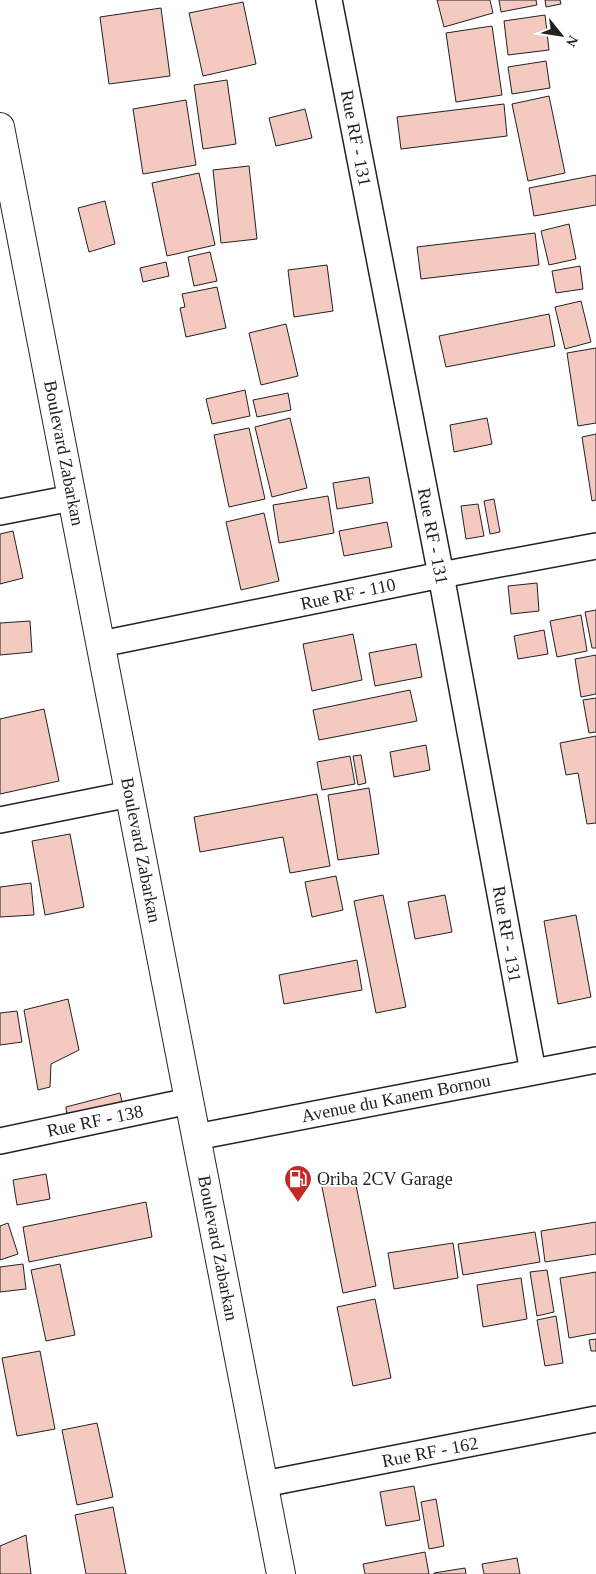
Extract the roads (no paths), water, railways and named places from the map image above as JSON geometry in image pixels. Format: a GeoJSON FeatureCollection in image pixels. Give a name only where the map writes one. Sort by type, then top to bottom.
{"type":"FeatureCollection","features":[{"type":"Feature","properties":{"kind":"street","name":"Rue RF - 131"},"geometry":{"type":"LineString","coordinates":[[329,0],[441,574],[533,1072]]}},
{"type":"Feature","properties":{"kind":"street","name":"Boulevard Zabarkan"},"geometry":{"type":"LineString","coordinates":[[0,127],[8,209],[72,498],[281,1574]]}},
{"type":"Feature","properties":{"kind":"street"},"geometry":{"type":"LineString","coordinates":[[0,512],[72,498]]}},
{"type":"Feature","properties":{"kind":"street","name":"Rue RF - 110"},"geometry":{"type":"LineString","coordinates":[[101,644],[441,574],[596,546]]}},
{"type":"Feature","properties":{"kind":"street"},"geometry":{"type":"LineString","coordinates":[[0,820],[130,794]]}},
{"type":"Feature","properties":{"kind":"street","name":"Avenue du Kanem Bornou"},"geometry":{"type":"LineString","coordinates":[[196,1137],[596,1060]]}},
{"type":"Feature","properties":{"kind":"street","name":"Rue RF - 138"},"geometry":{"type":"LineString","coordinates":[[0,1141],[189,1101]]}},
{"type":"Feature","properties":{"kind":"street","name":"Rue RF - 162"},"geometry":{"type":"LineString","coordinates":[[264,1484],[596,1420]]}},
{"type":"Feature","properties":{"kind":"place","name":"Oriba 2CV Garage"},"geometry":{"type":"Point","coordinates":[298,1203]}}]}
